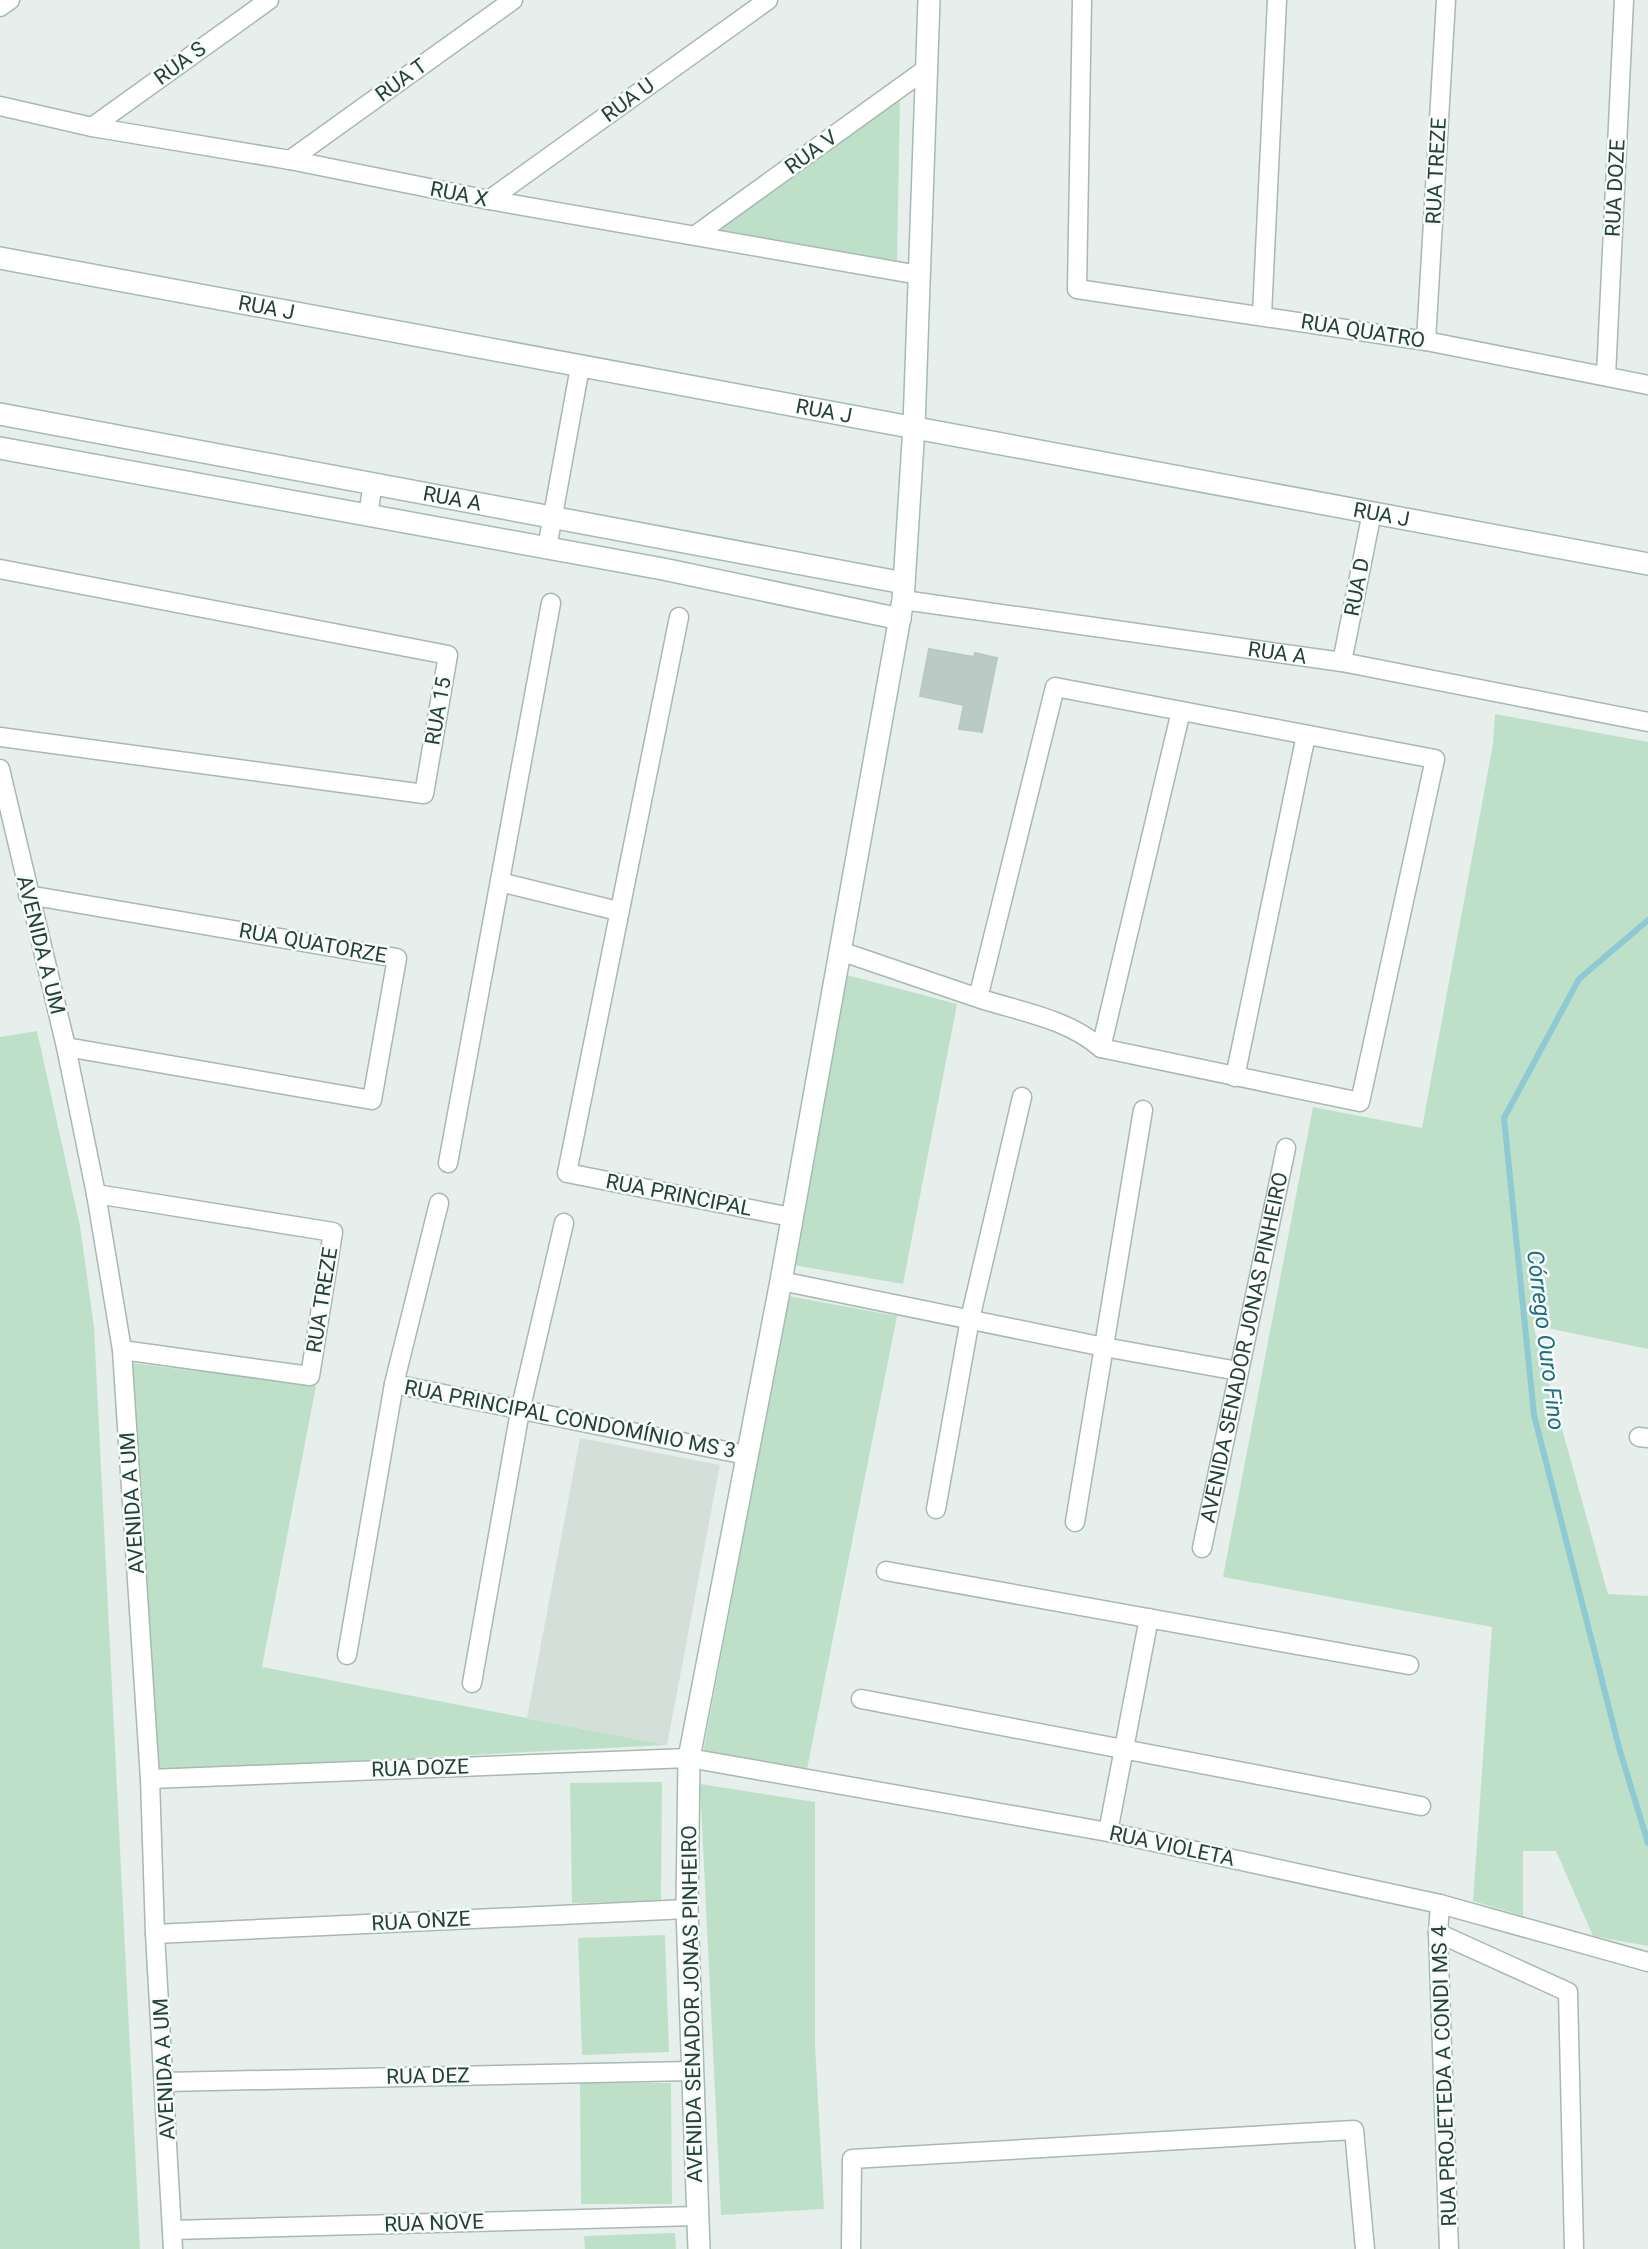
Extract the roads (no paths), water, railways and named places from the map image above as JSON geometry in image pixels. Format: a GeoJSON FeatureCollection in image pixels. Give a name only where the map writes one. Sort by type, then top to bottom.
{"type":"FeatureCollection","features":[{"type":"Feature","properties":{"kind":"street"},"geometry":{"type":"LineString","coordinates":[[0,7],[10,0]]}},
{"type":"Feature","properties":{"kind":"street","name":"RUA S"},"geometry":{"type":"LineString","coordinates":[[92,127],[269,0]]}},
{"type":"Feature","properties":{"kind":"street","name":"RUA T"},"geometry":{"type":"LineString","coordinates":[[289,160],[491,6],[513,0]]}},
{"type":"Feature","properties":{"kind":"street","name":"RUA U"},"geometry":{"type":"LineString","coordinates":[[489,200],[768,0]]}},
{"type":"Feature","properties":{"kind":"street"},"geometry":{"type":"LineString","coordinates":[[902,600],[914,426],[929,0]]}},
{"type":"Feature","properties":{"kind":"street","name":"RUA QUATRO"},"geometry":{"type":"LineString","coordinates":[[1082,0],[1077,289],[1262,314],[1426,341],[1648,384]]}},
{"type":"Feature","properties":{"kind":"street"},"geometry":{"type":"LineString","coordinates":[[1262,314],[1277,0]]}},
{"type":"Feature","properties":{"kind":"street","name":"RUA TREZE"},"geometry":{"type":"LineString","coordinates":[[1426,341],[1446,0]]}},
{"type":"Feature","properties":{"kind":"street","name":"RUA DOZE"},"geometry":{"type":"LineString","coordinates":[[1606,376],[1624,0]]}},
{"type":"Feature","properties":{"kind":"street","name":"RUA V"},"geometry":{"type":"LineString","coordinates":[[697,234],[926,69]]}},
{"type":"Feature","properties":{"kind":"street","name":"RUA X"},"geometry":{"type":"LineString","coordinates":[[0,106],[92,127],[289,160],[489,200],[697,234],[919,275]]}},
{"type":"Feature","properties":{"kind":"street","name":"RUA J"},"geometry":{"type":"LineString","coordinates":[[0,258],[1648,564]]}},
{"type":"Feature","properties":{"kind":"street"},"geometry":{"type":"LineString","coordinates":[[547,548],[580,367]]}},
{"type":"Feature","properties":{"kind":"street","name":"RUA A"},"geometry":{"type":"LineString","coordinates":[[0,414],[553,517],[902,600]]}},
{"type":"Feature","properties":{"kind":"street","name":"RUA A"},"geometry":{"type":"LineString","coordinates":[[0,448],[547,548],[1342,662],[1648,722]]}},
{"type":"Feature","properties":{"kind":"street"},"geometry":{"type":"LineString","coordinates":[[368,515],[373,484]]}},
{"type":"Feature","properties":{"kind":"street","name":"RUA D"},"geometry":{"type":"LineString","coordinates":[[1342,662],[1372,512]]}},
{"type":"Feature","properties":{"kind":"street","name":"RUA 15"},"geometry":{"type":"LineString","coordinates":[[0,569],[448,655],[424,794],[0,737]]}},
{"type":"Feature","properties":{"kind":"street","name":"AVENIDA SENADOR JONAS PINHEIRO"},"geometry":{"type":"LineString","coordinates":[[699,2249],[687,1909],[689,1758],[781,1281],[790,1217],[902,600]]}},
{"type":"Feature","properties":{"kind":"street"},"geometry":{"type":"LineString","coordinates":[[447,1163],[551,603]]}},
{"type":"Feature","properties":{"kind":"street"},"geometry":{"type":"LineString","coordinates":[[500,882],[618,911],[679,617]]}},
{"type":"Feature","properties":{"kind":"street"},"geometry":{"type":"LineString","coordinates":[[839,951],[978,998],[1056,1020],[1082,1032],[1101,1048],[1360,1102],[1435,759],[1055,687],[978,998]]}},
{"type":"Feature","properties":{"kind":"street"},"geometry":{"type":"LineString","coordinates":[[1101,1048],[1181,711]]}},
{"type":"Feature","properties":{"kind":"street"},"geometry":{"type":"LineString","coordinates":[[1235,1077],[1306,735]]}},
{"type":"Feature","properties":{"kind":"street","name":"AVENIDA A UM"},"geometry":{"type":"LineString","coordinates":[[0,769],[66,1047],[96,1194],[122,1350],[150,1779],[155,1934],[166,2082],[173,2249]]}},
{"type":"Feature","properties":{"kind":"street","name":"RUA QUATORZE"},"geometry":{"type":"LineString","coordinates":[[28,895],[397,958],[372,1100],[66,1047]]}},
{"type":"Feature","properties":{"kind":"street","name":"RUA PRINCIPAL"},"geometry":{"type":"LineString","coordinates":[[618,911],[567,1173],[790,1217]]}},
{"type":"Feature","properties":{"kind":"street"},"geometry":{"type":"LineString","coordinates":[[936,1510],[970,1319],[1022,1097]]}},
{"type":"Feature","properties":{"kind":"street"},"geometry":{"type":"LineString","coordinates":[[1075,1522],[1143,1110]]}},
{"type":"Feature","properties":{"kind":"street","name":"AVENIDA SENADOR JONAS PINHEIRO"},"geometry":{"type":"LineString","coordinates":[[1202,1548],[1286,1148]]}},
{"type":"Feature","properties":{"kind":"street","name":"RUA TREZE"},"geometry":{"type":"LineString","coordinates":[[96,1194],[333,1232],[310,1376],[122,1350]]}},
{"type":"Feature","properties":{"kind":"street"},"geometry":{"type":"LineString","coordinates":[[347,1655],[394,1384],[439,1203]]}},
{"type":"Feature","properties":{"kind":"street"},"geometry":{"type":"LineString","coordinates":[[472,1683],[520,1411],[564,1223]]}},
{"type":"Feature","properties":{"kind":"street"},"geometry":{"type":"LineString","coordinates":[[781,1281],[1104,1347],[1238,1371]]}},
{"type":"Feature","properties":{"kind":"street","name":"RUA PRINCIPAL CONDOMÍNIO MS 3"},"geometry":{"type":"LineString","coordinates":[[394,1384],[746,1455]]}},
{"type":"Feature","properties":{"kind":"street"},"geometry":{"type":"LineString","coordinates":[[886,1571],[1409,1665]]}},
{"type":"Feature","properties":{"kind":"street"},"geometry":{"type":"LineString","coordinates":[[1108,1832],[1149,1618]]}},
{"type":"Feature","properties":{"kind":"street"},"geometry":{"type":"LineString","coordinates":[[861,1699],[1421,1806]]}},
{"type":"Feature","properties":{"kind":"street","name":"RUA DOZE"},"geometry":{"type":"LineString","coordinates":[[150,1779],[689,1758]]}},
{"type":"Feature","properties":{"kind":"street","name":"RUA VIOLETA"},"geometry":{"type":"LineString","coordinates":[[689,1758],[1108,1832],[1440,1904],[1648,1962]]}},
{"type":"Feature","properties":{"kind":"street","name":"RUA PROJETEDA A CONDI MS 4"},"geometry":{"type":"LineString","coordinates":[[1440,1904],[1438,1933],[1449,2249]]}},
{"type":"Feature","properties":{"kind":"street","name":"RUA ONZE"},"geometry":{"type":"LineString","coordinates":[[155,1934],[687,1909]]}},
{"type":"Feature","properties":{"kind":"street"},"geometry":{"type":"LineString","coordinates":[[1438,1933],[1568,1992],[1574,2249]]}},
{"type":"Feature","properties":{"kind":"street","name":"RUA DEZ"},"geometry":{"type":"LineString","coordinates":[[166,2082],[691,2071]]}},
{"type":"Feature","properties":{"kind":"street"},"geometry":{"type":"LineString","coordinates":[[851,2249],[852,2159],[1354,2130],[1365,2249]]}},
{"type":"Feature","properties":{"kind":"street","name":"RUA NOVE"},"geometry":{"type":"LineString","coordinates":[[172,2230],[696,2216]]}},
{"type":"Feature","properties":{"kind":"waterway","name":"Córrego Ouro Fino"},"geometry":{"type":"LineString","coordinates":[[1648,920],[1579,979],[1504,1118],[1534,1415],[1620,1751],[1648,1843]]}}]}
